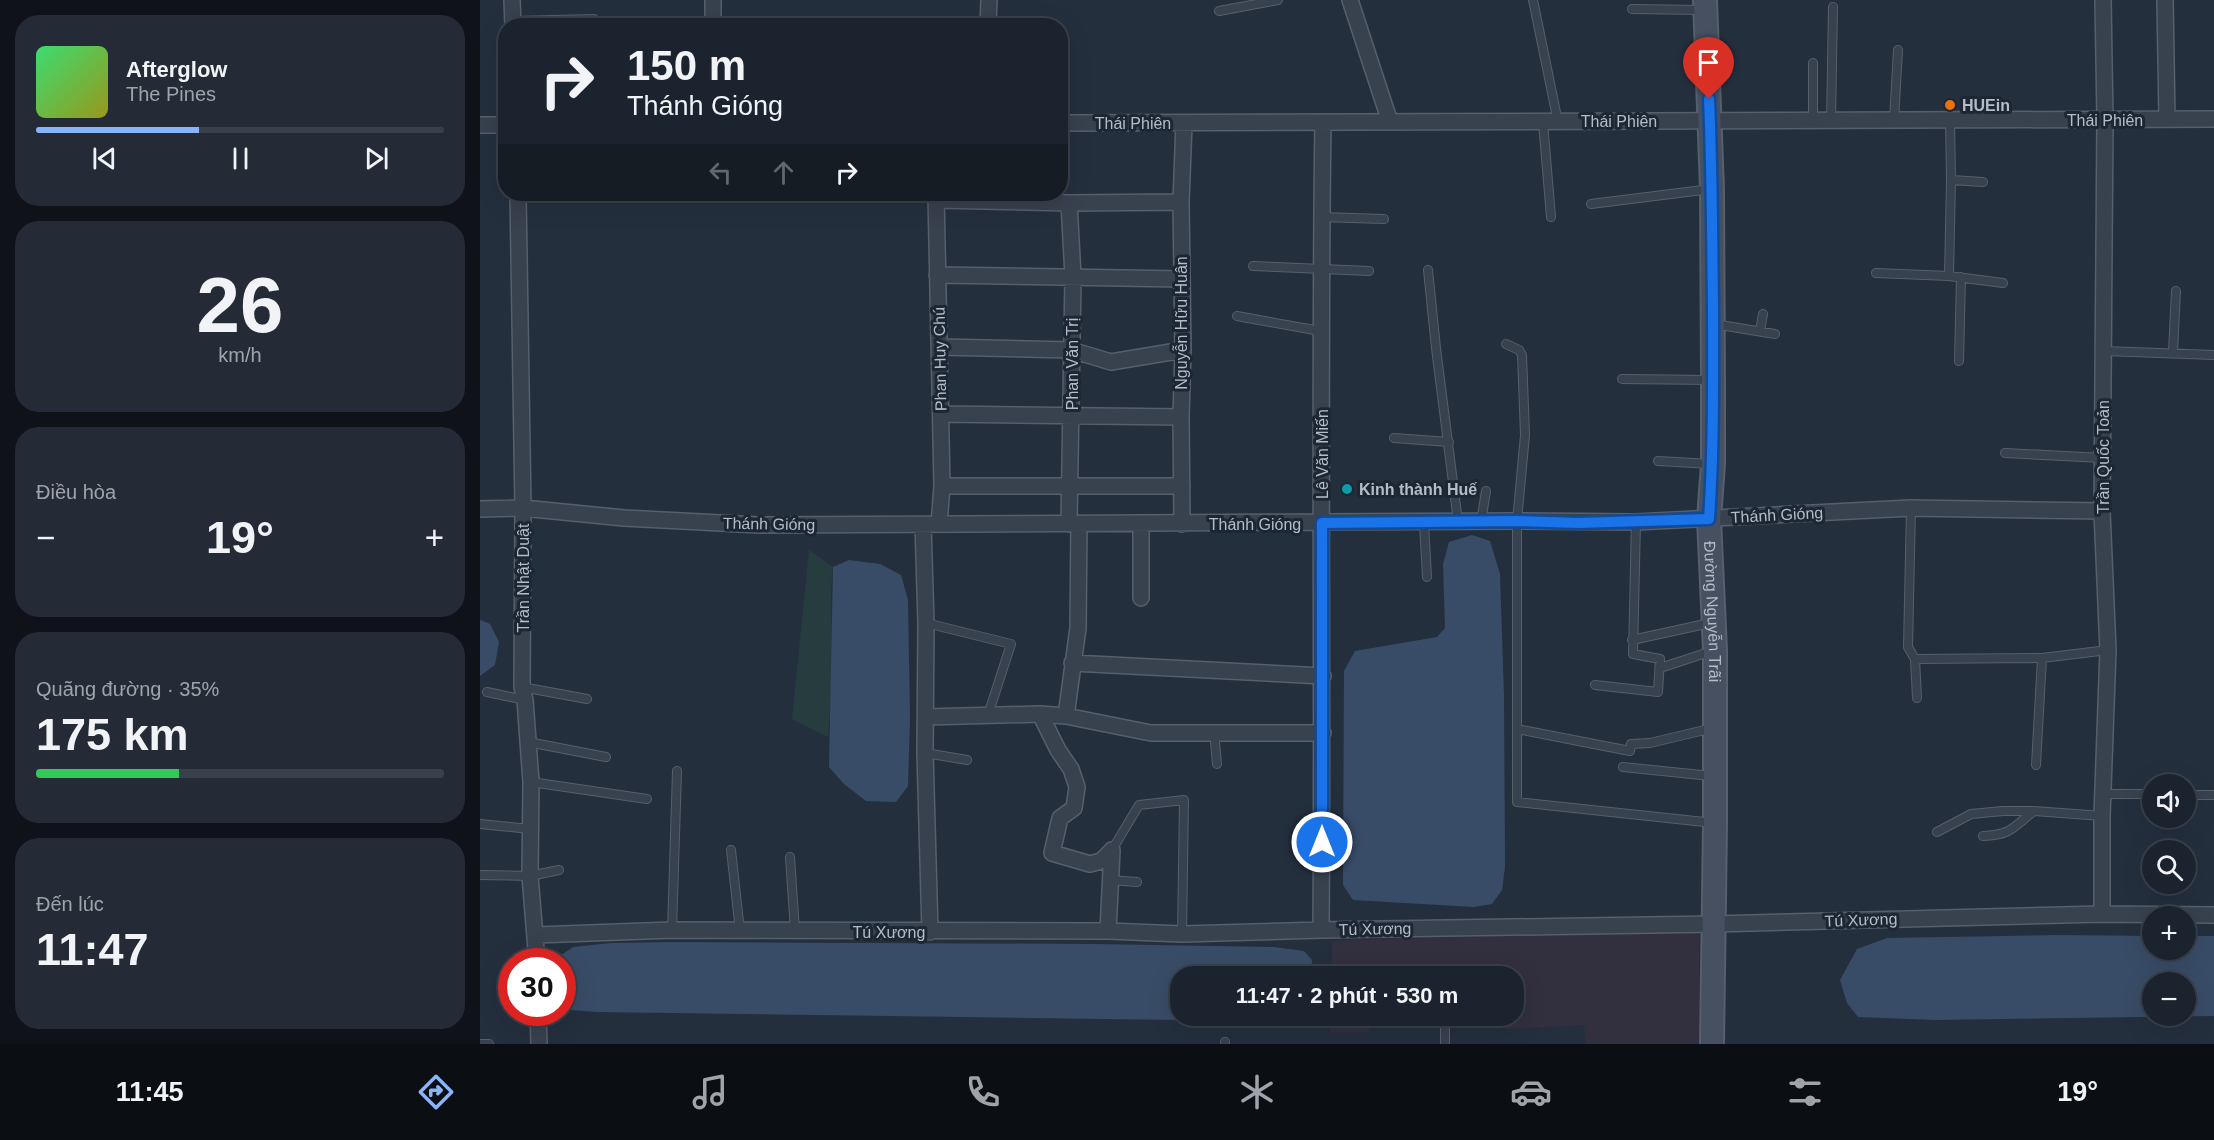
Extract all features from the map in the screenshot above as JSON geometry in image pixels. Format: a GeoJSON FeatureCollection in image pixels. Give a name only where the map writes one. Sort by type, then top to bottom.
{"type":"FeatureCollection","features":[{"type":"Feature","properties":{"kind":"main road","name":"Đường Nguyễn Trãi"},"geometry":{"type":"LineString","coordinates":[[1706,5],[1712,189],[1713,324],[1713,464],[1709,519],[1715,650],[1712,1044]]}},
{"type":"Feature","properties":{"kind":"street"},"geometry":{"type":"LineString","coordinates":[[512,0],[513,18]]}},
{"type":"Feature","properties":{"kind":"street"},"geometry":{"type":"LineString","coordinates":[[713,0],[713,18]]}},
{"type":"Feature","properties":{"kind":"street"},"geometry":{"type":"LineString","coordinates":[[988,18],[989,0]]}},
{"type":"Feature","properties":{"kind":"street"},"geometry":{"type":"LineString","coordinates":[[1350,0],[1390,122]]}},
{"type":"Feature","properties":{"kind":"street","name":"Trần Quốc Toản"},"geometry":{"type":"LineString","coordinates":[[2102,914],[2102,816],[2108,650],[2102,511],[2105,120],[2103,0]]}},
{"type":"Feature","properties":{"kind":"street"},"geometry":{"type":"LineString","coordinates":[[2165,0],[2167,120]]}},
{"type":"Feature","properties":{"kind":"street","name":"Thái Phiên"},"geometry":{"type":"LineString","coordinates":[[1068,123],[2214,119]]}},
{"type":"Feature","properties":{"kind":"street","name":"Lê Văn Miến"},"geometry":{"type":"LineString","coordinates":[[1321,930],[1323,675],[1320,331],[1323,122]]}},
{"type":"Feature","properties":{"kind":"street","name":"Nguyễn Hữu Huân"},"geometry":{"type":"LineString","coordinates":[[1182,524],[1181,202],[1184,123]]}},
{"type":"Feature","properties":{"kind":"street"},"geometry":{"type":"LineString","coordinates":[[480,125],[498,125]]}},
{"type":"Feature","properties":{"kind":"street","name":"Trần Nhật Duật"},"geometry":{"type":"LineString","coordinates":[[518,201],[524,694],[531,782],[530,876],[536,948]]}},
{"type":"Feature","properties":{"kind":"street","name":"Phan Huy Chú"},"geometry":{"type":"LineString","coordinates":[[936,201],[942,486],[939,524]]}},
{"type":"Feature","properties":{"kind":"street"},"geometry":{"type":"LineString","coordinates":[[1025,201],[1181,202]]}},
{"type":"Feature","properties":{"kind":"street","name":"Phan Văn Trị"},"geometry":{"type":"LineString","coordinates":[[1066,716],[1078,628],[1074,524],[1070,487],[1073,276],[1069,203]]}},
{"type":"Feature","properties":{"kind":"street"},"geometry":{"type":"LineString","coordinates":[[937,275],[1182,279]]}},
{"type":"Feature","properties":{"kind":"street"},"geometry":{"type":"LineString","coordinates":[[940,347],[1071,350],[1111,362],[1183,350]]}},
{"type":"Feature","properties":{"kind":"street"},"geometry":{"type":"LineString","coordinates":[[941,414],[1181,417]]}},
{"type":"Feature","properties":{"kind":"street"},"geometry":{"type":"LineString","coordinates":[[942,486],[1182,486]]}},
{"type":"Feature","properties":{"kind":"street","name":"Thánh Gióng"},"geometry":{"type":"LineString","coordinates":[[480,509],[523,508],[624,518],[759,525],[1636,522],[1911,508],[2102,511]]}},
{"type":"Feature","properties":{"kind":"street"},"geometry":{"type":"LineString","coordinates":[[1141,524],[1141,598]]}},
{"type":"Feature","properties":{"kind":"street"},"geometry":{"type":"LineString","coordinates":[[923,525],[926,623],[925,753],[930,932]]}},
{"type":"Feature","properties":{"kind":"street"},"geometry":{"type":"LineString","coordinates":[[1072,663],[1323,675]]}},
{"type":"Feature","properties":{"kind":"street"},"geometry":{"type":"LineString","coordinates":[[926,717],[1040,714],[1066,716],[1151,733],[1323,732]]}},
{"type":"Feature","properties":{"kind":"street"},"geometry":{"type":"LineString","coordinates":[[1040,714],[1058,750],[1071,769],[1077,787],[1074,808],[1060,818],[1052,853],[1090,864],[1101,861],[1112,850]]}},
{"type":"Feature","properties":{"kind":"street"},"geometry":{"type":"LineString","coordinates":[[1108,931],[1112,850]]}},
{"type":"Feature","properties":{"kind":"street","name":"Tú Xương"},"geometry":{"type":"LineString","coordinates":[[536,934],[672,930],[740,932],[1108,931],[1182,934],[2102,914],[2214,915]]}},
{"type":"Feature","properties":{"kind":"street"},"geometry":{"type":"LineString","coordinates":[[538,1026],[539,1044]]}},
{"type":"Feature","properties":{"kind":"lane"},"geometry":{"type":"LineString","coordinates":[[1219,11],[1278,0]]}},
{"type":"Feature","properties":{"kind":"lane"},"geometry":{"type":"LineString","coordinates":[[1533,0],[1550,122],[1551,217]]}},
{"type":"Feature","properties":{"kind":"lane"},"geometry":{"type":"LineString","coordinates":[[1632,9],[1706,5]]}},
{"type":"Feature","properties":{"kind":"lane"},"geometry":{"type":"LineString","coordinates":[[1831,121],[1833,7]]}},
{"type":"Feature","properties":{"kind":"lane"},"geometry":{"type":"LineString","coordinates":[[1894,120],[1898,50]]}},
{"type":"Feature","properties":{"kind":"lane"},"geometry":{"type":"LineString","coordinates":[[1813,63],[1813,121]]}},
{"type":"Feature","properties":{"kind":"lane"},"geometry":{"type":"LineString","coordinates":[[1949,276],[1950,120]]}},
{"type":"Feature","properties":{"kind":"lane"},"geometry":{"type":"LineString","coordinates":[[1951,180],[1983,182]]}},
{"type":"Feature","properties":{"kind":"lane"},"geometry":{"type":"LineString","coordinates":[[1591,204],[1712,189]]}},
{"type":"Feature","properties":{"kind":"lane"},"geometry":{"type":"LineString","coordinates":[[1322,217],[1384,219]]}},
{"type":"Feature","properties":{"kind":"lane"},"geometry":{"type":"LineString","coordinates":[[1253,266],[1369,271]]}},
{"type":"Feature","properties":{"kind":"lane"},"geometry":{"type":"LineString","coordinates":[[1428,270],[1458,522]]}},
{"type":"Feature","properties":{"kind":"lane"},"geometry":{"type":"LineString","coordinates":[[1876,273],[1949,276],[2003,283]]}},
{"type":"Feature","properties":{"kind":"lane"},"geometry":{"type":"LineString","coordinates":[[1959,361],[1961,277]]}},
{"type":"Feature","properties":{"kind":"lane"},"geometry":{"type":"LineString","coordinates":[[2173,352],[2176,291]]}},
{"type":"Feature","properties":{"kind":"lane"},"geometry":{"type":"LineString","coordinates":[[1760,331],[1763,314]]}},
{"type":"Feature","properties":{"kind":"lane"},"geometry":{"type":"LineString","coordinates":[[1237,316],[1320,331]]}},
{"type":"Feature","properties":{"kind":"lane"},"geometry":{"type":"LineString","coordinates":[[1713,324],[1775,334]]}},
{"type":"Feature","properties":{"kind":"lane"},"geometry":{"type":"LineString","coordinates":[[1506,344],[1519,350],[1522,355],[1525,435],[1517,521],[1517,801],[1715,824]]}},
{"type":"Feature","properties":{"kind":"lane"},"geometry":{"type":"LineString","coordinates":[[2104,351],[2214,355]]}},
{"type":"Feature","properties":{"kind":"lane"},"geometry":{"type":"LineString","coordinates":[[1622,378],[1713,380]]}},
{"type":"Feature","properties":{"kind":"lane"},"geometry":{"type":"LineString","coordinates":[[1394,438],[1449,442]]}},
{"type":"Feature","properties":{"kind":"lane"},"geometry":{"type":"LineString","coordinates":[[2005,453],[2103,458]]}},
{"type":"Feature","properties":{"kind":"lane"},"geometry":{"type":"LineString","coordinates":[[1658,461],[1713,464]]}},
{"type":"Feature","properties":{"kind":"lane"},"geometry":{"type":"LineString","coordinates":[[1481,522],[1486,491]]}},
{"type":"Feature","properties":{"kind":"lane"},"geometry":{"type":"LineString","coordinates":[[1911,508],[1908,647],[1914,659],[1917,698]]}},
{"type":"Feature","properties":{"kind":"lane"},"geometry":{"type":"LineString","coordinates":[[1595,685],[1658,692],[1660,659],[1634,654],[1632,640],[1636,522]]}},
{"type":"Feature","properties":{"kind":"lane"},"geometry":{"type":"LineString","coordinates":[[1424,523],[1427,577]]}},
{"type":"Feature","properties":{"kind":"lane"},"geometry":{"type":"LineString","coordinates":[[1632,640],[1714,622]]}},
{"type":"Feature","properties":{"kind":"lane"},"geometry":{"type":"LineString","coordinates":[[926,623],[1011,644],[988,716]]}},
{"type":"Feature","properties":{"kind":"lane"},"geometry":{"type":"LineString","coordinates":[[1660,668],[1715,650]]}},
{"type":"Feature","properties":{"kind":"lane"},"geometry":{"type":"LineString","coordinates":[[1914,659],[2042,658],[2108,650]]}},
{"type":"Feature","properties":{"kind":"lane"},"geometry":{"type":"LineString","coordinates":[[2036,765],[2042,658]]}},
{"type":"Feature","properties":{"kind":"lane"},"geometry":{"type":"LineString","coordinates":[[487,692],[587,699]]}},
{"type":"Feature","properties":{"kind":"lane"},"geometry":{"type":"LineString","coordinates":[[1518,729],[1630,751],[1631,744],[1650,743],[1714,728]]}},
{"type":"Feature","properties":{"kind":"lane"},"geometry":{"type":"LineString","coordinates":[[1214,732],[1217,764]]}},
{"type":"Feature","properties":{"kind":"lane"},"geometry":{"type":"LineString","coordinates":[[528,742],[606,757]]}},
{"type":"Feature","properties":{"kind":"lane"},"geometry":{"type":"LineString","coordinates":[[925,753],[967,760]]}},
{"type":"Feature","properties":{"kind":"lane"},"geometry":{"type":"LineString","coordinates":[[1623,767],[1714,776]]}},
{"type":"Feature","properties":{"kind":"lane"},"geometry":{"type":"LineString","coordinates":[[672,930],[677,771]]}},
{"type":"Feature","properties":{"kind":"lane"},"geometry":{"type":"LineString","coordinates":[[531,782],[647,799]]}},
{"type":"Feature","properties":{"kind":"lane"},"geometry":{"type":"LineString","coordinates":[[2104,794],[2142,794]]}},
{"type":"Feature","properties":{"kind":"lane"},"geometry":{"type":"LineString","coordinates":[[2196,795],[2214,795]]}},
{"type":"Feature","properties":{"kind":"lane"},"geometry":{"type":"LineString","coordinates":[[1112,850],[1139,805],[1184,801],[1182,934]]}},
{"type":"Feature","properties":{"kind":"lane"},"geometry":{"type":"LineString","coordinates":[[1983,836],[2009,832],[2034,811]]}},
{"type":"Feature","properties":{"kind":"lane"},"geometry":{"type":"LineString","coordinates":[[1937,832],[1971,814],[2034,811],[2102,816]]}},
{"type":"Feature","properties":{"kind":"lane"},"geometry":{"type":"LineString","coordinates":[[480,824],[530,829]]}},
{"type":"Feature","properties":{"kind":"lane"},"geometry":{"type":"LineString","coordinates":[[731,850],[740,932]]}},
{"type":"Feature","properties":{"kind":"lane"},"geometry":{"type":"LineString","coordinates":[[790,857],[796,932]]}},
{"type":"Feature","properties":{"kind":"lane"},"geometry":{"type":"LineString","coordinates":[[480,875],[530,876],[559,870]]}},
{"type":"Feature","properties":{"kind":"lane"},"geometry":{"type":"LineString","coordinates":[[1109,880],[1137,882]]}},
{"type":"Feature","properties":{"kind":"lane"},"geometry":{"type":"LineString","coordinates":[[1445,1026],[1445,1044]]}},
{"type":"Feature","properties":{"kind":"lane"},"geometry":{"type":"LineString","coordinates":[[480,1044],[489,1044]]}},
{"type":"Feature","properties":{"kind":"shaded area"},"geometry":{"type":"Polygon","coordinates":[[[1699,929],[1699,1044],[1586,1044],[1584,1025],[1506,1029],[1506,1026],[1524,1026],[1524,966],[1332,966],[1332,941],[1699,929]]]}},
{"type":"Feature","properties":{"kind":"shaded area"},"geometry":{"type":"Polygon","coordinates":[[[1330,1026],[1369,1026],[1369,1032],[1330,1033],[1330,1026]]]}},
{"type":"Feature","properties":{"kind":"green space"},"geometry":{"type":"Polygon","coordinates":[[[809,550],[833,567],[832,684],[828,737],[792,719],[809,550]]]}},
{"type":"Feature","properties":{"kind":"water"},"geometry":{"type":"Polygon","coordinates":[[[1472,535],[1490,541],[1500,574],[1504,696],[1505,867],[1502,890],[1492,904],[1474,907],[1353,900],[1343,885],[1344,671],[1355,651],[1437,637],[1445,628],[1443,564],[1449,542],[1472,535]]]}},
{"type":"Feature","properties":{"kind":"water"},"geometry":{"type":"Polygon","coordinates":[[[849,560],[880,564],[901,575],[908,600],[910,718],[908,786],[896,802],[866,801],[844,784],[829,767],[833,567],[849,560]]]}},
{"type":"Feature","properties":{"kind":"water"},"geometry":{"type":"Polygon","coordinates":[[[480,620],[490,624],[499,642],[495,665],[480,676],[480,620]]]}},
{"type":"Feature","properties":{"kind":"water"},"geometry":{"type":"Polygon","coordinates":[[[2142,936],[2142,960],[2196,960],[2196,936],[2214,936],[2214,1016],[2196,1016],[2196,972],[2142,972],[2142,1017],[1935,1020],[1858,1017],[1847,1003],[1840,980],[1857,949],[1887,938],[2142,936]]]}},
{"type":"Feature","properties":{"kind":"water"},"geometry":{"type":"Polygon","coordinates":[[[612,943],[1094,944],[1274,947],[1304,951],[1312,960],[1312,966],[1170,966],[1170,1020],[576,1010],[576,948],[572,948],[612,943]]]}},
{"type":"Feature","properties":{"kind":"place","name":"HUEin"},"geometry":{"type":"Point","coordinates":[1950,105]}},
{"type":"Feature","properties":{"kind":"place","name":"Kinh thành Huế"},"geometry":{"type":"Point","coordinates":[1347,489]}},
{"type":"Feature","properties":{"kind":"route"},"geometry":{"type":"LineString","coordinates":[[1322,842],[1322,523],[1517,521],[1578,523],[1709,519],[1713,464],[1712,189],[1709,99]]}}]}
